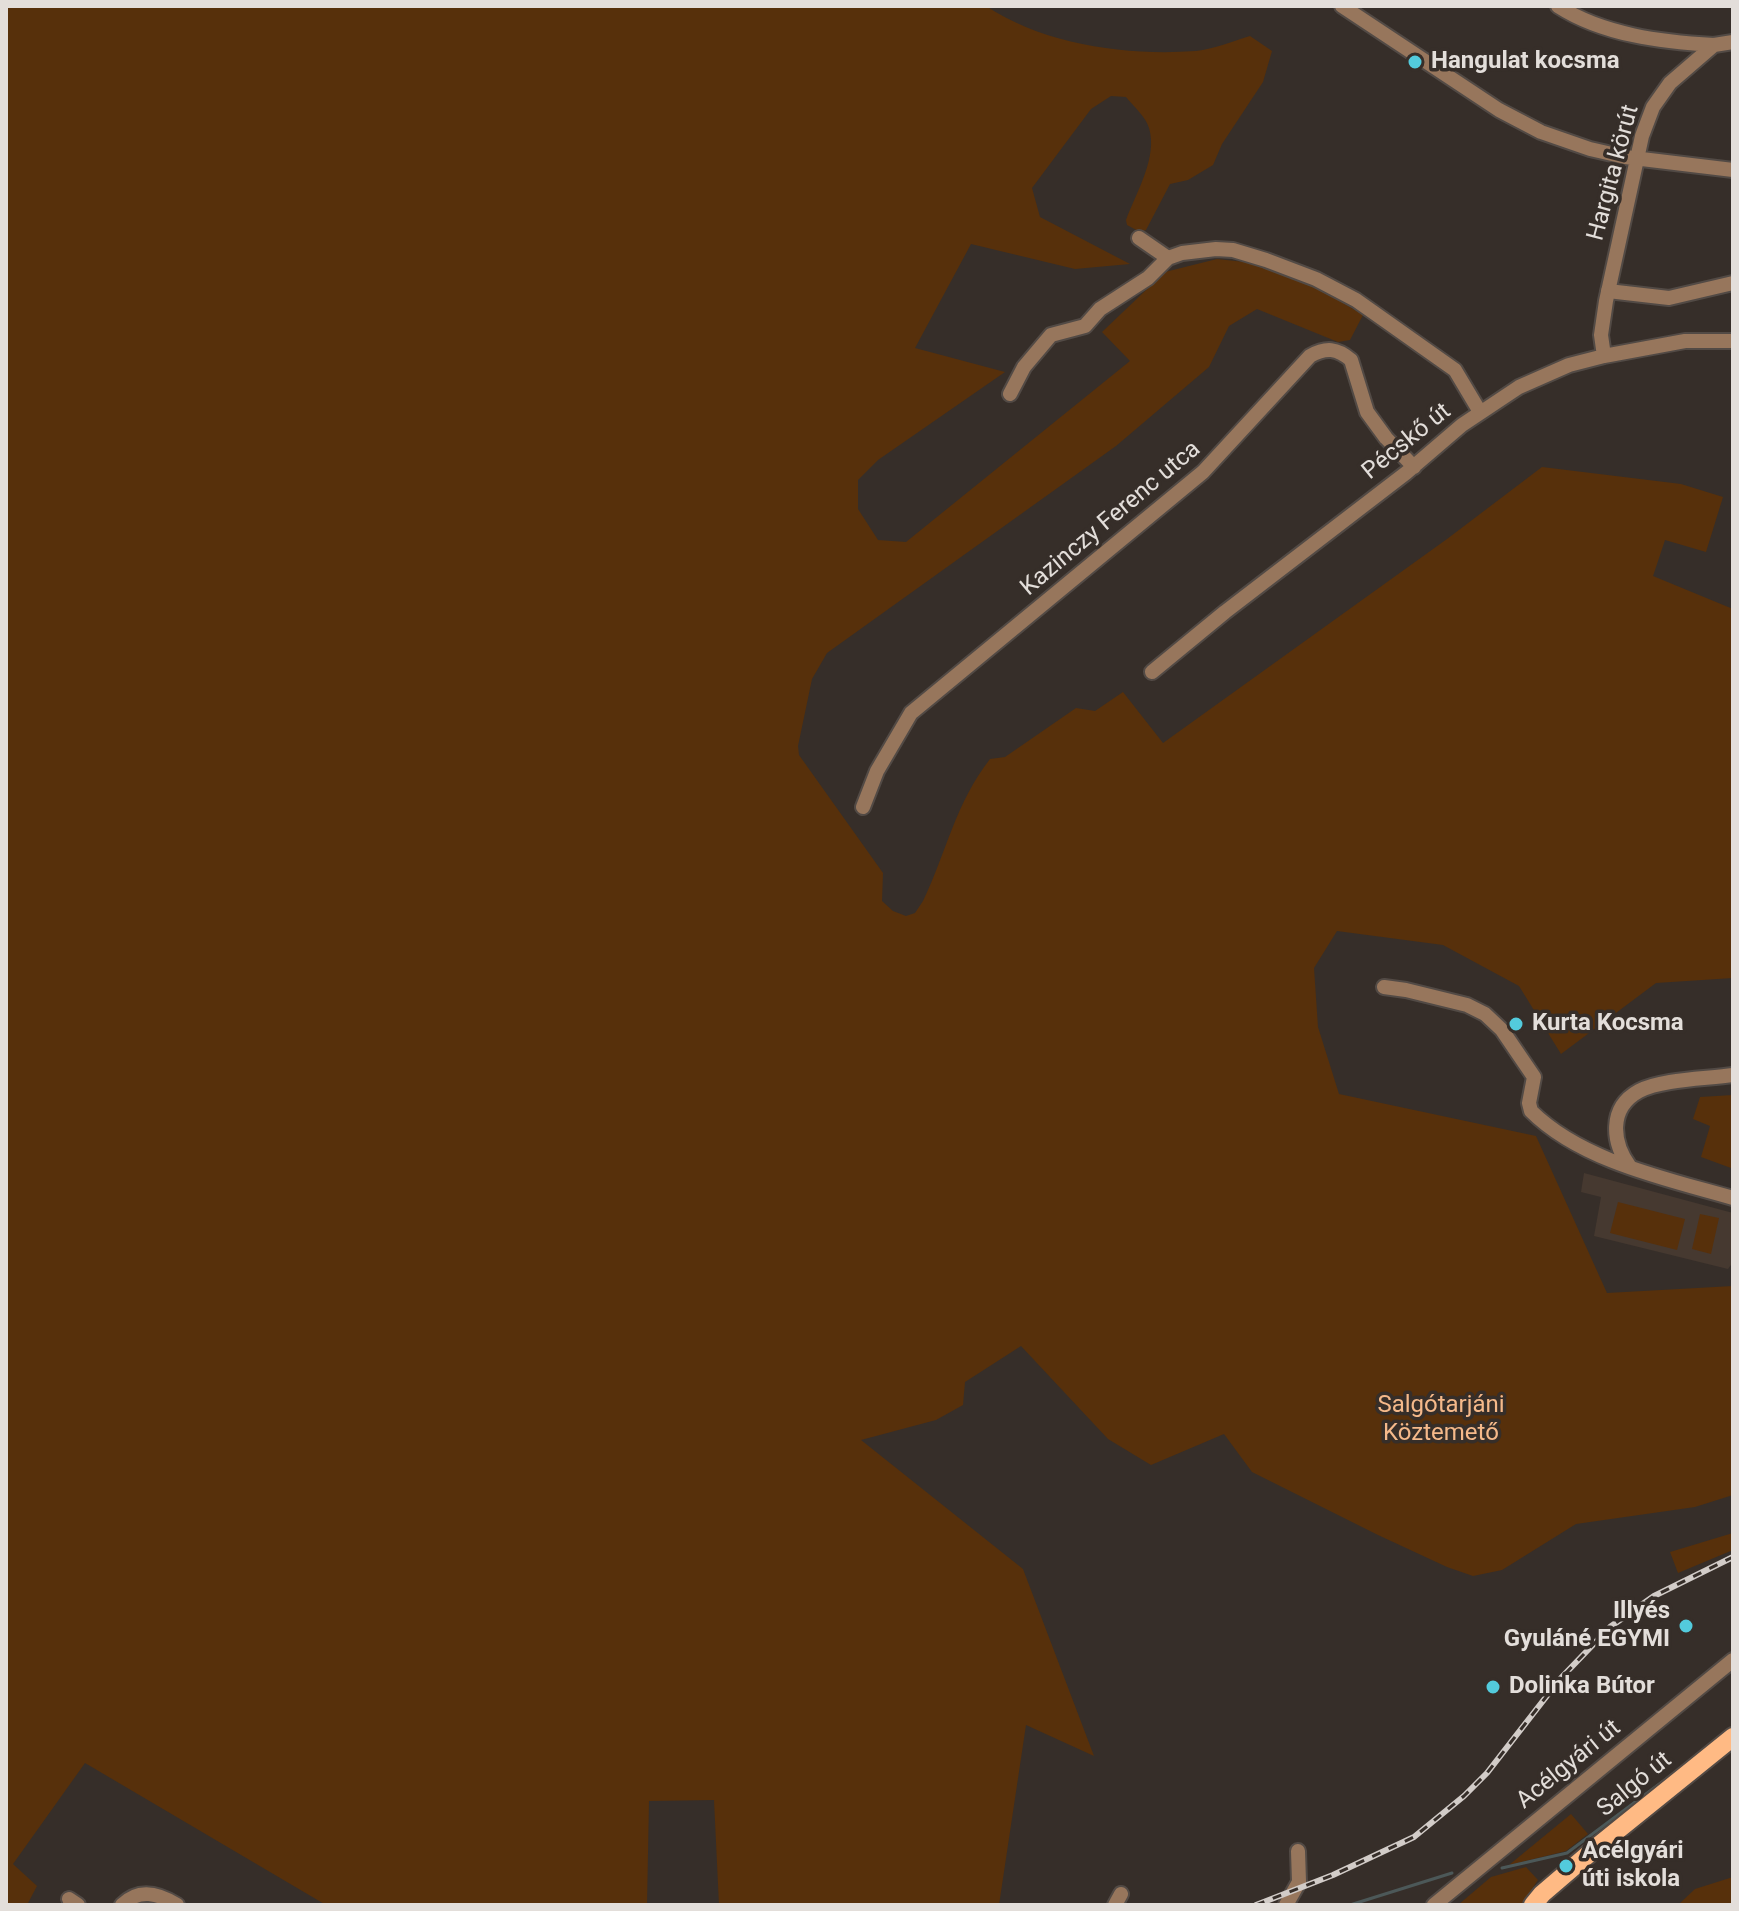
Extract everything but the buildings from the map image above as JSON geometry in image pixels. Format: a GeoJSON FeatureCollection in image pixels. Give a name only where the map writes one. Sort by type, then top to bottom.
{"type":"FeatureCollection","features":[{"type":"Feature","properties":{"kind":"main road","name":"Salgó út"},"geometry":{"type":"LineString","coordinates":[[1533,1905],[1598,1846],[1733,1737]]}},
{"type":"Feature","properties":{"kind":"street"},"geometry":{"type":"LineString","coordinates":[[1342,6],[1513,119],[1580,146],[1637,159],[1733,170]]}},
{"type":"Feature","properties":{"kind":"street"},"geometry":{"type":"LineString","coordinates":[[1558,6],[1583,19],[1630,34],[1682,43],[1714,45],[1733,42]]}},
{"type":"Feature","properties":{"kind":"street","name":"Hargita körút"},"geometry":{"type":"LineString","coordinates":[[1604,356],[1601,330],[1608,291],[1649,114],[1660,94],[1714,45]]}},
{"type":"Feature","properties":{"kind":"street"},"geometry":{"type":"LineString","coordinates":[[1139,238],[1168,258]]}},
{"type":"Feature","properties":{"kind":"street"},"geometry":{"type":"LineString","coordinates":[[1010,394],[1043,341],[1059,331],[1085,326],[1100,309],[1148,278],[1168,258],[1197,250],[1233,250],[1334,288],[1413,338],[1455,370],[1480,412]]}},
{"type":"Feature","properties":{"kind":"street"},"geometry":{"type":"LineString","coordinates":[[1608,291],[1669,298],[1733,283]]}},
{"type":"Feature","properties":{"kind":"street","name":"Pécskő út"},"geometry":{"type":"LineString","coordinates":[[1152,672],[1480,412],[1519,387],[1604,356],[1685,341],[1733,341]]}},
{"type":"Feature","properties":{"kind":"street","name":"Kazinczy Ferenc utca"},"geometry":{"type":"LineString","coordinates":[[863,807],[877,771],[911,713],[1203,472],[1310,356],[1332,349],[1351,360],[1367,412],[1386,438],[1414,467]]}},
{"type":"Feature","properties":{"kind":"street"},"geometry":{"type":"LineString","coordinates":[[1384,987],[1467,1005],[1485,1014],[1502,1030],[1534,1077],[1529,1103],[1531,1111],[1597,1154],[1630,1168],[1733,1198]]}},
{"type":"Feature","properties":{"kind":"street"},"geometry":{"type":"LineString","coordinates":[[1630,1168],[1618,1147],[1615,1132],[1616,1117],[1630,1098],[1640,1090],[1665,1084],[1733,1075]]}},
{"type":"Feature","properties":{"kind":"street"},"geometry":{"type":"LineString","coordinates":[[1597,1154],[1606,1150],[1615,1132]]}},
{"type":"Feature","properties":{"kind":"street","name":"Acélgyári út"},"geometry":{"type":"LineString","coordinates":[[1434,1905],[1733,1660]]}},
{"type":"Feature","properties":{"kind":"street"},"geometry":{"type":"LineString","coordinates":[[1286,1905],[1299,1882],[1298,1851]]}},
{"type":"Feature","properties":{"kind":"street"},"geometry":{"type":"LineString","coordinates":[[122,1905],[142,1893],[161,1895],[177,1905]]}},
{"type":"Feature","properties":{"kind":"shaded area"},"geometry":{"type":"Polygon","coordinates":[[[1584,1173],[1733,1213],[1733,1262],[1728,1269],[1594,1236],[1601,1197],[1581,1192],[1584,1173]]]}},
{"type":"Feature","properties":{"kind":"green space","name":"Salgótarjáni Köztemető"},"geometry":{"type":"Polygon","coordinates":[[[6,6],[986,6],[1034,30],[1087,45],[1142,52],[1196,51],[1250,36],[1272,51],[1263,82],[1222,144],[1213,165],[1188,180],[1170,184],[1146,230],[1140,232],[1127,225],[1126,220],[1151,151],[1147,124],[1126,97],[1111,96],[1091,109],[1032,188],[1040,217],[1130,264],[1075,269],[971,244],[915,348],[1005,372],[878,460],[858,480],[858,509],[878,540],[906,542],[1130,361],[1102,332],[1165,272],[1217,259],[1254,263],[1320,289],[1363,315],[1350,340],[1338,342],[1257,309],[1229,326],[1209,367],[1116,446],[827,653],[812,679],[798,746],[799,755],[883,873],[882,901],[893,911],[906,916],[915,913],[923,901],[968,793],[990,759],[1005,757],[1076,708],[1095,711],[1123,692],[1163,743],[1542,467],[1681,484],[1723,497],[1706,552],[1665,540],[1653,576],[1733,609],[1733,978],[1656,983],[1561,1054],[1519,986],[1443,945],[1337,931],[1314,968],[1318,1027],[1339,1094],[1536,1136],[1607,1293],[1733,1286],[1733,1495],[1695,1507],[1576,1524],[1502,1570],[1473,1576],[1378,1535],[1252,1472],[1224,1434],[1151,1465],[1108,1439],[1021,1346],[965,1382],[963,1405],[936,1420],[861,1440],[1023,1569],[1094,1756],[1026,1725],[999,1905],[719,1905],[714,1800],[649,1801],[647,1905],[326,1905],[85,1763],[13,1864],[37,1886],[27,1905],[6,1905],[6,6]]]}},
{"type":"Feature","properties":{"kind":"green space"},"geometry":{"type":"Polygon","coordinates":[[[1733,1095],[1731,1168],[1701,1157],[1710,1126],[1693,1119],[1700,1097],[1733,1095]]]}},
{"type":"Feature","properties":{"kind":"green space"},"geometry":{"type":"Polygon","coordinates":[[[1618,1202],[1685,1219],[1677,1250],[1610,1233],[1618,1202]]]}},
{"type":"Feature","properties":{"kind":"green space"},"geometry":{"type":"Polygon","coordinates":[[[1700,1214],[1719,1218],[1711,1254],[1692,1249],[1700,1214]]]}},
{"type":"Feature","properties":{"kind":"green space"},"geometry":{"type":"Polygon","coordinates":[[[1733,1533],[1733,1550],[1678,1573],[1670,1552],[1733,1533]]]}},
{"type":"Feature","properties":{"kind":"green space"},"geometry":{"type":"Polygon","coordinates":[[[1571,1814],[1588,1834],[1566,1851],[1509,1865],[1571,1814]]]}},
{"type":"Feature","properties":{"kind":"green space"},"geometry":{"type":"Polygon","coordinates":[[[1526,1867],[1538,1880],[1521,1905],[1458,1905],[1491,1877],[1526,1867]]]}},
{"type":"Feature","properties":{"kind":"green space"},"geometry":{"type":"Polygon","coordinates":[[[1733,1877],[1733,1905],[1678,1905],[1695,1889],[1733,1877]]]}},
{"type":"Feature","properties":{"kind":"waterway"},"geometry":{"type":"LineString","coordinates":[[1502,1868],[1567,1853],[1674,1773]]}},
{"type":"Feature","properties":{"kind":"waterway"},"geometry":{"type":"LineString","coordinates":[[1350,1905],[1452,1873]]}},
{"type":"Feature","properties":{"kind":"railway"},"geometry":{"type":"LineString","coordinates":[[1256,1905],[1333,1875],[1414,1837],[1487,1773],[1560,1679],[1610,1627],[1654,1596],[1733,1557]]}},
{"type":"Feature","properties":{"kind":"place","name":"Hangulat kocsma"},"geometry":{"type":"Point","coordinates":[1415,62]}},
{"type":"Feature","properties":{"kind":"place","name":"Kurta Kocsma"},"geometry":{"type":"Point","coordinates":[1516,1024]}},
{"type":"Feature","properties":{"kind":"place","name":"Illyés Gyuláné EGYMI"},"geometry":{"type":"Point","coordinates":[1686,1626]}},
{"type":"Feature","properties":{"kind":"place","name":"Dolinka Bútor"},"geometry":{"type":"Point","coordinates":[1493,1687]}},
{"type":"Feature","properties":{"kind":"place","name":"Acélgyári úti iskola"},"geometry":{"type":"Point","coordinates":[1566,1866]}}]}
